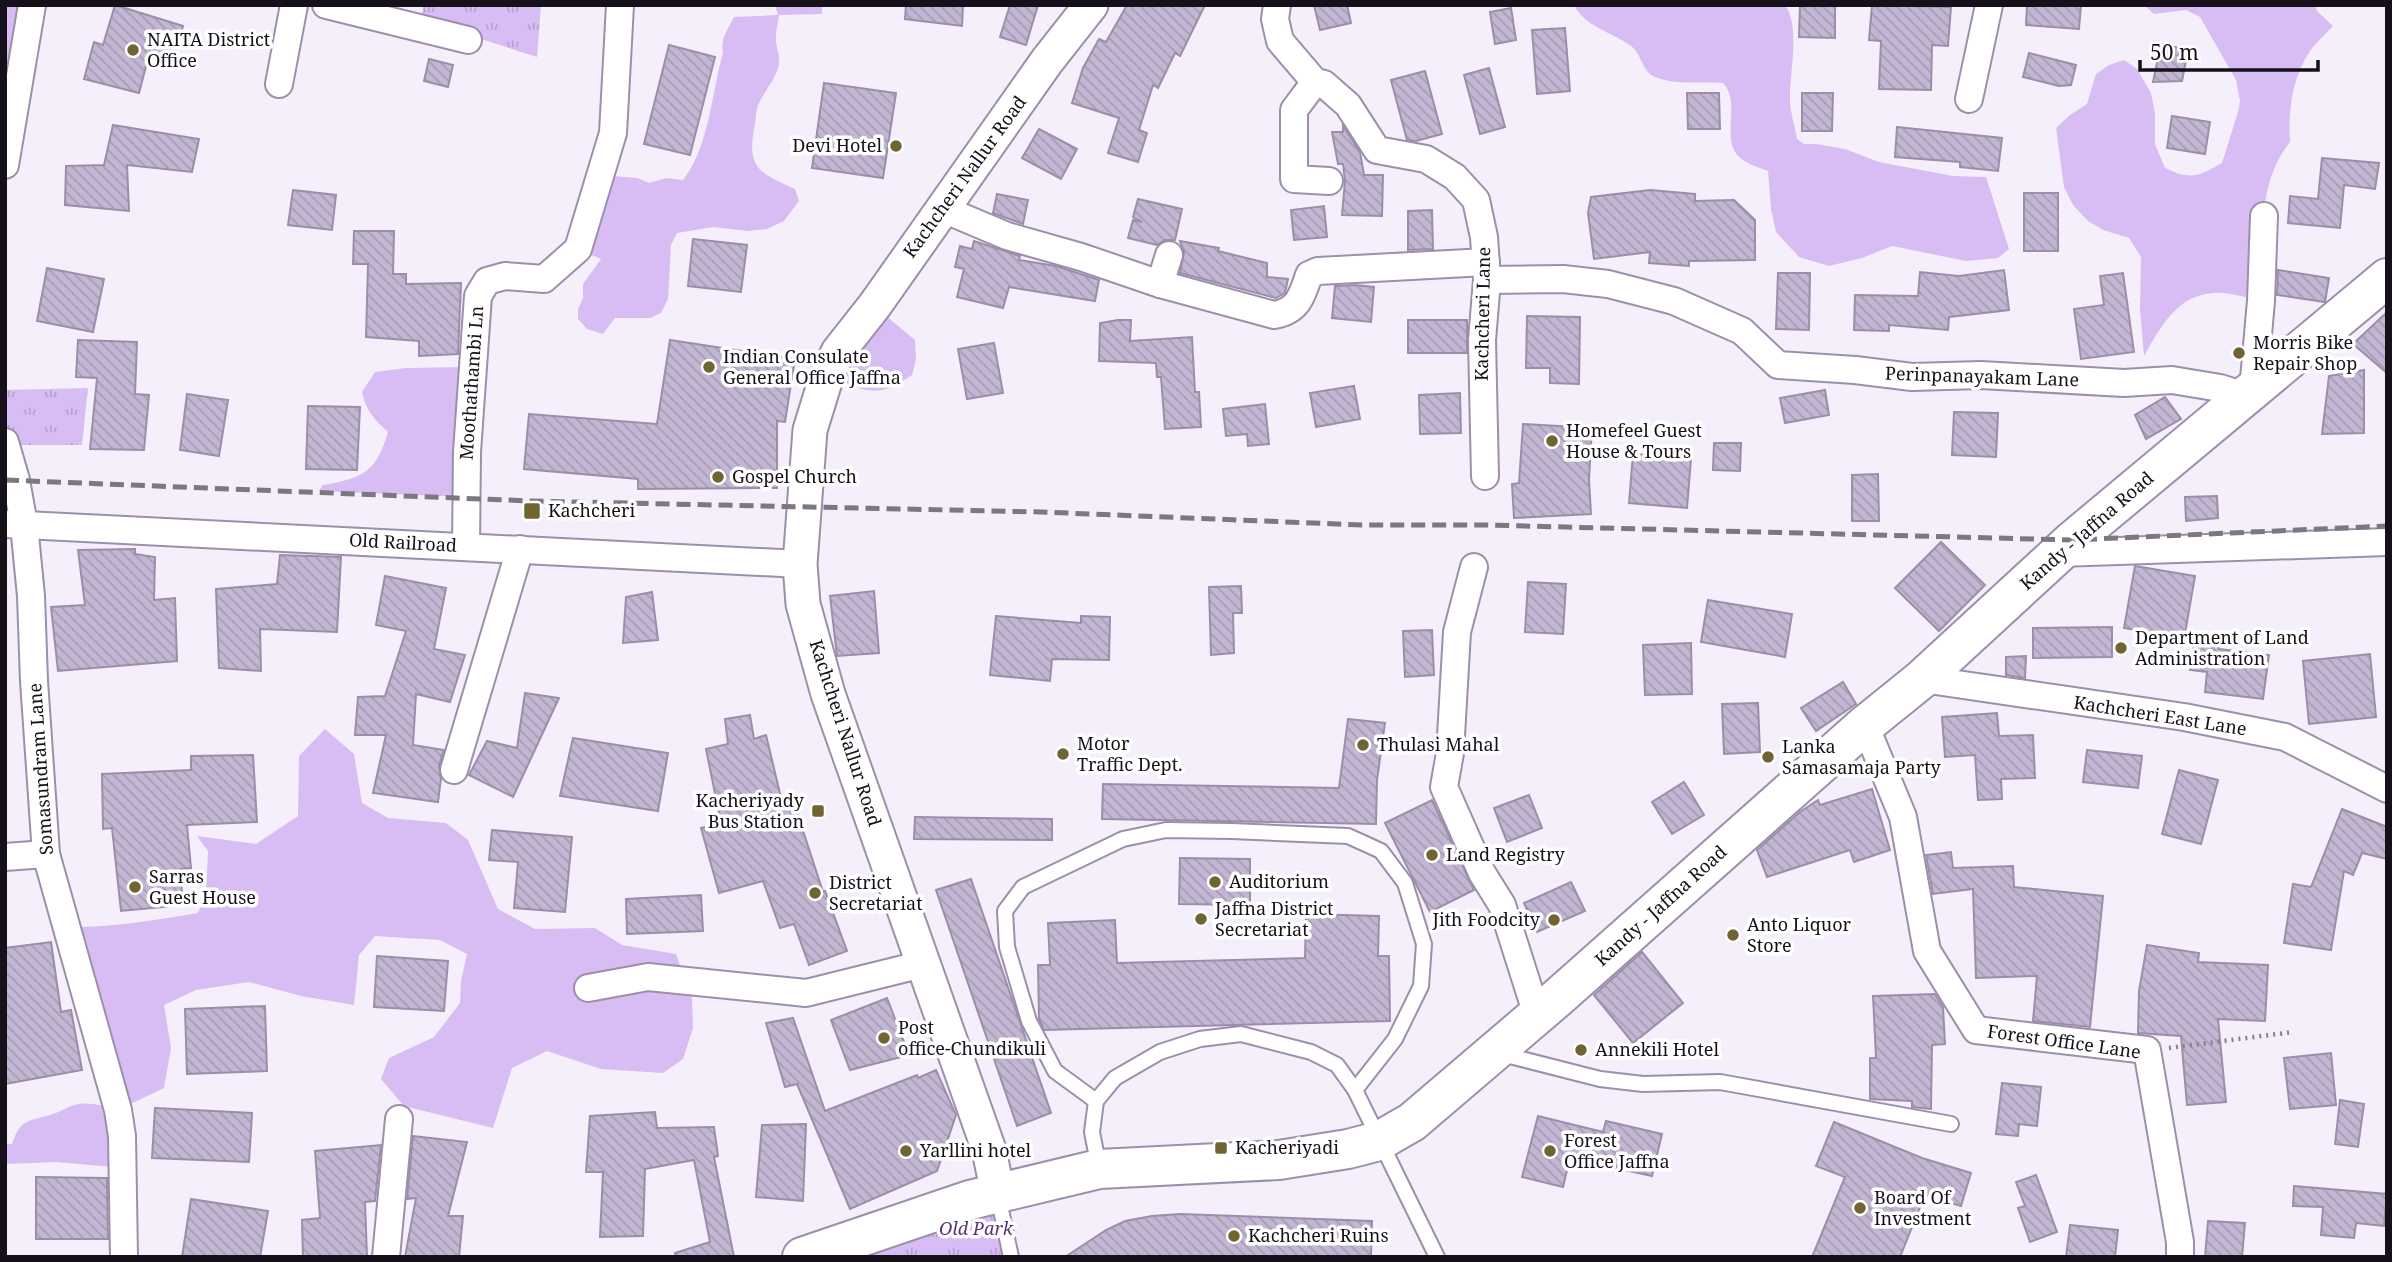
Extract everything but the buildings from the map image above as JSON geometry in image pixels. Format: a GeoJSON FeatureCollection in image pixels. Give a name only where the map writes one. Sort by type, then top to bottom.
{"type":"FeatureCollection","features":[{"type":"Feature","properties":{"kind":"highway","name":"Kandy - Jaffna Road"},"geometry":{"type":"LineString","coordinates":[[803,1257],[970,1200],[1099,1169],[1279,1160],[1379,1141],[1412,1122],[1866,725],[1922,680],[2059,554],[2387,278]]}},
{"type":"Feature","properties":{"kind":"street"},"geometry":{"type":"LineString","coordinates":[[6,151],[32,5]]}},
{"type":"Feature","properties":{"kind":"street"},"geometry":{"type":"LineString","coordinates":[[279,84],[294,5]]}},
{"type":"Feature","properties":{"kind":"street"},"geometry":{"type":"LineString","coordinates":[[326,5],[468,40]]}},
{"type":"Feature","properties":{"kind":"street","name":"Moothathambi Ln"},"geometry":{"type":"LineString","coordinates":[[466,546],[468,440],[478,296],[487,281],[505,276],[544,279],[578,249],[613,133],[620,5]]}},
{"type":"Feature","properties":{"kind":"street","name":"Kachcheri Nallur Road"},"geometry":{"type":"LineString","coordinates":[[998,1194],[989,1150],[828,694],[803,604],[800,564],[810,430],[827,375],[838,352],[1047,61],[1091,5]]}},
{"type":"Feature","properties":{"kind":"street","name":"Kachcheri Lane"},"geometry":{"type":"LineString","coordinates":[[1277,5],[1275,19],[1280,41],[1315,82],[1324,84],[1348,105],[1377,150],[1426,159],[1455,177],[1476,200],[1484,237],[1487,271],[1482,340],[1485,476]]}},
{"type":"Feature","properties":{"kind":"street"},"geometry":{"type":"LineString","coordinates":[[1969,99],[1989,5]]}},
{"type":"Feature","properties":{"kind":"street"},"geometry":{"type":"LineString","coordinates":[[1315,82],[1294,110],[1294,179],[1329,181]]}},
{"type":"Feature","properties":{"kind":"street"},"geometry":{"type":"LineString","coordinates":[[943,209],[1007,236],[1081,257],[1160,284],[1169,255]]}},
{"type":"Feature","properties":{"kind":"street"},"geometry":{"type":"LineString","coordinates":[[2249,393],[2261,301],[2264,216]]}},
{"type":"Feature","properties":{"kind":"street","name":"Perinpanayakam Lane"},"geometry":{"type":"LineString","coordinates":[[1160,284],[1274,315],[1287,313],[1301,298],[1309,275],[1318,271],[1487,271],[1563,278],[1608,284],[1674,301],[1742,331],[1779,365],[1912,377],[1981,375],[2124,383],[2172,380],[2249,393]]}},
{"type":"Feature","properties":{"kind":"street","name":"Somasundram Lane"},"geometry":{"type":"LineString","coordinates":[[5,442],[16,480],[15,525],[31,596],[46,854],[118,1110],[122,1136],[124,1257]]}},
{"type":"Feature","properties":{"kind":"street","name":"Old Railroad"},"geometry":{"type":"LineString","coordinates":[[15,525],[800,564]]}},
{"type":"Feature","properties":{"kind":"street"},"geometry":{"type":"LineString","coordinates":[[2059,554],[2387,542]]}},
{"type":"Feature","properties":{"kind":"street"},"geometry":{"type":"LineString","coordinates":[[454,771],[520,549]]}},
{"type":"Feature","properties":{"kind":"street"},"geometry":{"type":"LineString","coordinates":[[1474,567],[1457,632],[1450,753],[1444,787],[1482,873],[1502,905],[1537,1015]]}},
{"type":"Feature","properties":{"kind":"street","name":"Kachcheri East Lane"},"geometry":{"type":"LineString","coordinates":[[1922,680],[2184,717],[2286,737],[2387,789]]}},
{"type":"Feature","properties":{"kind":"street","name":"Forest Office Lane"},"geometry":{"type":"LineString","coordinates":[[1866,725],[1903,817],[1927,951],[1976,1030],[2147,1051],[2180,1242],[2180,1257]]}},
{"type":"Feature","properties":{"kind":"street"},"geometry":{"type":"LineString","coordinates":[[5,857],[46,854]]}},
{"type":"Feature","properties":{"kind":"street"},"geometry":{"type":"LineString","coordinates":[[588,988],[648,978],[806,993],[923,964]]}},
{"type":"Feature","properties":{"kind":"street"},"geometry":{"type":"LineString","coordinates":[[386,1257],[399,1119]]}},
{"type":"Feature","properties":{"kind":"lane"},"geometry":{"type":"LineString","coordinates":[[1096,1101],[1055,1071],[1030,1021],[1007,947],[1005,911],[1023,887],[1123,839],[1166,830],[1348,836],[1381,851],[1405,883],[1424,944],[1421,986],[1395,1039],[1355,1090]]}},
{"type":"Feature","properties":{"kind":"lane"},"geometry":{"type":"LineString","coordinates":[[1099,1169],[1092,1132],[1096,1101],[1115,1078],[1160,1052],[1200,1039],[1241,1034],[1311,1052],[1337,1065],[1355,1090],[1437,1257]]}},
{"type":"Feature","properties":{"kind":"lane"},"geometry":{"type":"LineString","coordinates":[[1494,1052],[1600,1079],[1643,1084],[1720,1082],[1951,1124]]}},
{"type":"Feature","properties":{"kind":"lane"},"geometry":{"type":"LineString","coordinates":[[998,1194],[1011,1257]]}},
{"type":"Feature","properties":{"kind":"path"},"geometry":{"type":"LineString","coordinates":[[2147,1051],[2293,1032]]}},
{"type":"Feature","properties":{"kind":"green space"},"geometry":{"type":"Polygon","coordinates":[[[5,5],[32,5],[5,144],[5,5]]]}},
{"type":"Feature","properties":{"kind":"green space"},"geometry":{"type":"Polygon","coordinates":[[[424,5],[541,5],[537,57],[462,33],[421,16],[424,5]]]}},
{"type":"Feature","properties":{"kind":"green space"},"geometry":{"type":"Polygon","coordinates":[[[775,5],[822,5],[822,14],[779,15],[776,39],[778,69],[758,105],[753,139],[752,150],[758,167],[772,178],[795,189],[799,201],[784,221],[767,229],[748,231],[713,227],[677,233],[671,245],[668,299],[661,313],[650,318],[615,318],[603,334],[587,329],[578,319],[583,284],[601,259],[578,249],[601,175],[637,178],[649,183],[666,178],[683,180],[699,151],[704,135],[729,26],[734,17],[778,15],[775,5]]]}},
{"type":"Feature","properties":{"kind":"green space"},"geometry":{"type":"Polygon","coordinates":[[[1574,5],[1785,5],[1792,25],[1790,100],[1797,139],[1804,144],[1845,149],[1879,162],[1953,176],[1986,177],[2009,249],[1998,258],[1966,261],[1892,246],[1862,258],[1829,266],[1799,257],[1776,232],[1768,171],[1746,162],[1735,153],[1731,134],[1731,102],[1723,83],[1679,82],[1653,76],[1631,46],[1585,19],[1574,5]]]}},
{"type":"Feature","properties":{"kind":"green space"},"geometry":{"type":"Polygon","coordinates":[[[2144,5],[2315,5],[2317,11],[2333,26],[2310,51],[2295,83],[2290,142],[2279,159],[2266,197],[2261,301],[2219,293],[2200,295],[2189,300],[2163,324],[2144,356],[2140,310],[2141,257],[2129,238],[2103,230],[2088,221],[2073,205],[2064,187],[2056,128],[2087,104],[2096,74],[2109,65],[2124,60],[2137,69],[2151,93],[2155,114],[2155,144],[2165,168],[2194,175],[2222,163],[2240,101],[2236,80],[2200,17],[2186,10],[2154,14],[2144,5]]]}},
{"type":"Feature","properties":{"kind":"green space"},"geometry":{"type":"Polygon","coordinates":[[[880,311],[915,340],[916,359],[912,375],[892,387],[876,391],[838,381],[880,311]]]}},
{"type":"Feature","properties":{"kind":"green space"},"geometry":{"type":"Polygon","coordinates":[[[472,367],[467,497],[319,491],[323,485],[358,476],[373,465],[378,457],[388,432],[371,414],[362,392],[375,372],[406,368],[472,367]]]}},
{"type":"Feature","properties":{"kind":"green space"},"geometry":{"type":"Polygon","coordinates":[[[88,388],[82,445],[5,445],[5,390],[88,388]]]}},
{"type":"Feature","properties":{"kind":"green space"},"geometry":{"type":"Polygon","coordinates":[[[325,729],[354,754],[362,803],[388,818],[446,823],[468,840],[498,909],[535,929],[595,928],[622,945],[676,954],[692,999],[693,1028],[683,1059],[663,1073],[601,1069],[547,1051],[512,1068],[493,1128],[404,1106],[381,1079],[389,1058],[434,1037],[460,1003],[461,981],[467,954],[440,940],[375,936],[359,955],[354,1005],[301,996],[249,982],[196,990],[164,1005],[171,1048],[164,1088],[118,1110],[123,1168],[57,1162],[5,1164],[5,1144],[12,1144],[19,1129],[27,1122],[79,1104],[117,1110],[67,927],[116,925],[198,913],[206,893],[208,851],[197,836],[256,844],[298,816],[299,756],[325,729]]]}},
{"type":"Feature","properties":{"kind":"green space","name":"Old Park"},"geometry":{"type":"Polygon","coordinates":[[[998,1194],[1011,1257],[803,1257],[998,1194]]]}},
{"type":"Feature","properties":{"kind":"railway"},"geometry":{"type":"LineString","coordinates":[[5,480],[531,501],[1041,512],[1362,525],[1485,525],[2073,540],[2387,526]]}},
{"type":"Feature","properties":{"kind":"place","name":"NAITA District Office"},"geometry":{"type":"Point","coordinates":[133,50]}},
{"type":"Feature","properties":{"kind":"place","name":"Devi Hotel"},"geometry":{"type":"Point","coordinates":[896,146]}},
{"type":"Feature","properties":{"kind":"place","name":"Morris Bike Repair Shop"},"geometry":{"type":"Point","coordinates":[2239,353]}},
{"type":"Feature","properties":{"kind":"place","name":"Indian Consulate General Office Jaffna"},"geometry":{"type":"Point","coordinates":[709,367]}},
{"type":"Feature","properties":{"kind":"place","name":"Homefeel Guest House & Tours"},"geometry":{"type":"Point","coordinates":[1552,441]}},
{"type":"Feature","properties":{"kind":"place","name":"Gospel Church"},"geometry":{"type":"Point","coordinates":[718,477]}},
{"type":"Feature","properties":{"kind":"place","name":"Kachcheri"},"geometry":{"type":"Point","coordinates":[532,511]}},
{"type":"Feature","properties":{"kind":"place","name":"Department of Land Administration"},"geometry":{"type":"Point","coordinates":[2121,648]}},
{"type":"Feature","properties":{"kind":"place","name":"Thulasi Mahal"},"geometry":{"type":"Point","coordinates":[1363,745]}},
{"type":"Feature","properties":{"kind":"place","name":"Motor Traffic Dept."},"geometry":{"type":"Point","coordinates":[1063,754]}},
{"type":"Feature","properties":{"kind":"place","name":"Lanka Samasamaja Party"},"geometry":{"type":"Point","coordinates":[1768,757]}},
{"type":"Feature","properties":{"kind":"place","name":"Kacheriyady Bus Station"},"geometry":{"type":"Point","coordinates":[818,811]}},
{"type":"Feature","properties":{"kind":"place","name":"Land Registry"},"geometry":{"type":"Point","coordinates":[1432,855]}},
{"type":"Feature","properties":{"kind":"place","name":"Auditorium"},"geometry":{"type":"Point","coordinates":[1215,882]}},
{"type":"Feature","properties":{"kind":"place","name":"Sarras Guest House"},"geometry":{"type":"Point","coordinates":[135,887]}},
{"type":"Feature","properties":{"kind":"place","name":"District Secretariat"},"geometry":{"type":"Point","coordinates":[815,893]}},
{"type":"Feature","properties":{"kind":"place","name":"Jaffna District Secretariat"},"geometry":{"type":"Point","coordinates":[1201,919]}},
{"type":"Feature","properties":{"kind":"place","name":"Jith Foodcity"},"geometry":{"type":"Point","coordinates":[1554,920]}},
{"type":"Feature","properties":{"kind":"place","name":"Anto Liquor Store"},"geometry":{"type":"Point","coordinates":[1733,935]}},
{"type":"Feature","properties":{"kind":"place","name":"Post office-Chundikuli"},"geometry":{"type":"Point","coordinates":[884,1038]}},
{"type":"Feature","properties":{"kind":"place","name":"Annekili Hotel"},"geometry":{"type":"Point","coordinates":[1581,1050]}},
{"type":"Feature","properties":{"kind":"place","name":"Kacheriyadi"},"geometry":{"type":"Point","coordinates":[1221,1148]}},
{"type":"Feature","properties":{"kind":"place","name":"Yarllini hotel"},"geometry":{"type":"Point","coordinates":[906,1151]}},
{"type":"Feature","properties":{"kind":"place","name":"Forest Office Jaffna"},"geometry":{"type":"Point","coordinates":[1550,1151]}},
{"type":"Feature","properties":{"kind":"place","name":"Board Of Investment"},"geometry":{"type":"Point","coordinates":[1860,1208]}},
{"type":"Feature","properties":{"kind":"place","name":"Kachcheri Ruins"},"geometry":{"type":"Point","coordinates":[1234,1236]}}]}
